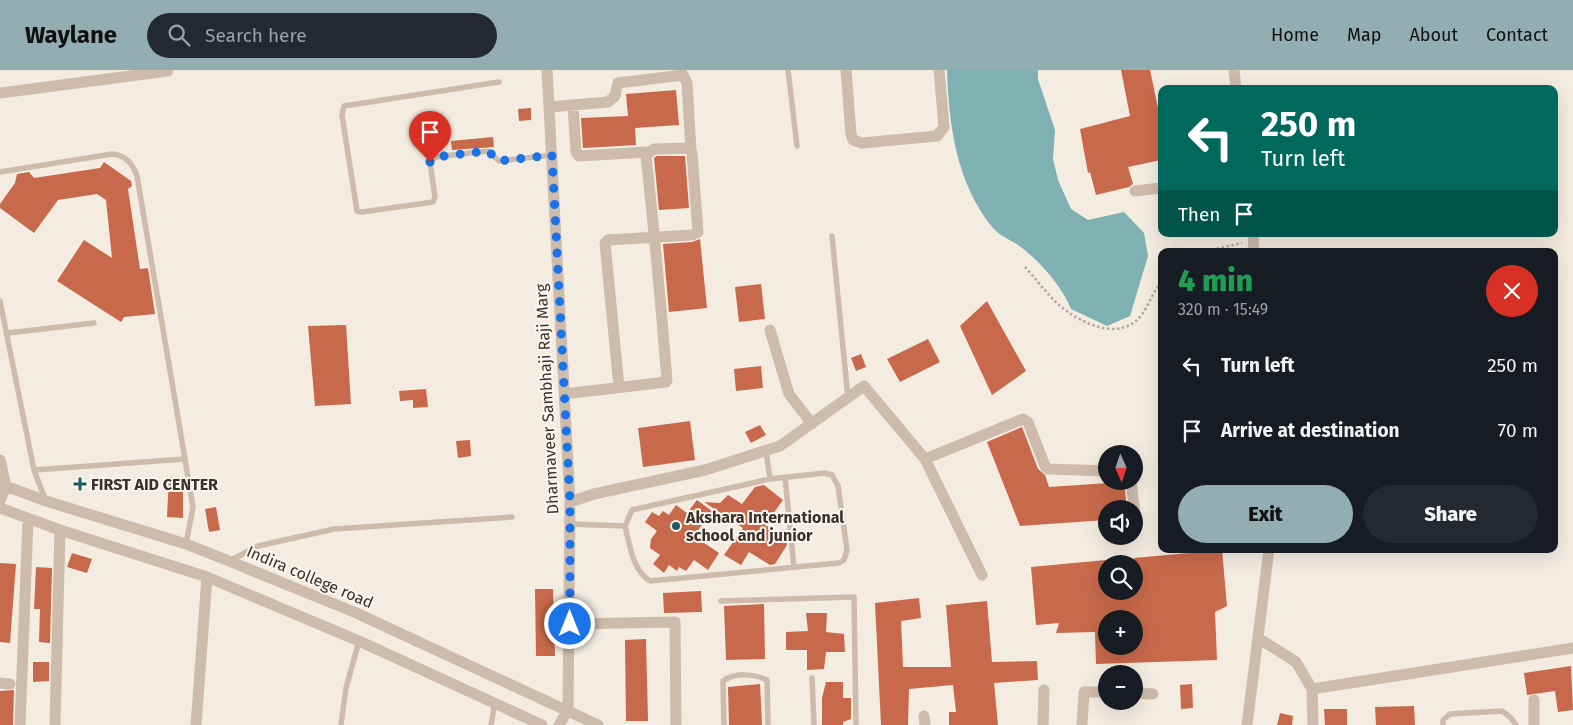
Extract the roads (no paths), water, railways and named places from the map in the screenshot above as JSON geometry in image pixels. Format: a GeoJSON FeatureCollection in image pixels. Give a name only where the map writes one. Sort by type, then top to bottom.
{"type":"FeatureCollection","features":[{"type":"Feature","properties":{"kind":"street","name":"Dharmaveer Sambhaji Raji Marg"},"geometry":{"type":"LineString","coordinates":[[547,70],[570,502],[568,710],[559,725]]}},
{"type":"Feature","properties":{"kind":"street"},"geometry":{"type":"LineString","coordinates":[[846,70],[851,134],[854,140],[862,142],[937,136],[942,132],[944,127],[939,70]]}},
{"type":"Feature","properties":{"kind":"street"},"geometry":{"type":"LineString","coordinates":[[1234,70],[1236,85]]}},
{"type":"Feature","properties":{"kind":"street"},"geometry":{"type":"LineString","coordinates":[[0,92],[168,71]]}},
{"type":"Feature","properties":{"kind":"street"},"geometry":{"type":"LineString","coordinates":[[549,107],[612,100],[618,83],[625,81],[682,75],[686,83],[699,230],[692,235],[608,240],[605,243],[619,387]]}},
{"type":"Feature","properties":{"kind":"street"},"geometry":{"type":"LineString","coordinates":[[573,105],[576,152],[579,156],[648,152],[685,147],[691,150]]}},
{"type":"Feature","properties":{"kind":"street"},"geometry":{"type":"LineString","coordinates":[[564,394],[664,382],[667,380],[648,152]]}},
{"type":"Feature","properties":{"kind":"street"},"geometry":{"type":"LineString","coordinates":[[1135,192],[1158,188]]}},
{"type":"Feature","properties":{"kind":"street"},"geometry":{"type":"LineString","coordinates":[[770,330],[789,394],[812,424]]}},
{"type":"Feature","properties":{"kind":"street"},"geometry":{"type":"LineString","coordinates":[[570,502],[594,494],[705,470],[780,446],[864,386],[925,459],[982,575]]}},
{"type":"Feature","properties":{"kind":"street"},"geometry":{"type":"LineString","coordinates":[[925,459],[1022,419],[1028,422],[1045,466],[1048,469],[1098,471]]}},
{"type":"Feature","properties":{"kind":"street"},"geometry":{"type":"LineString","coordinates":[[0,460],[3,486],[0,501]]}},
{"type":"Feature","properties":{"kind":"street","name":"Indira college road"},"geometry":{"type":"LineString","coordinates":[[3,486],[186,544],[229,561],[354,612],[598,725]]}},
{"type":"Feature","properties":{"kind":"street"},"geometry":{"type":"LineString","coordinates":[[0,508],[28,520],[207,577],[495,702],[542,725]]}},
{"type":"Feature","properties":{"kind":"street"},"geometry":{"type":"LineString","coordinates":[[20,725],[28,520]]}},
{"type":"Feature","properties":{"kind":"street"},"geometry":{"type":"LineString","coordinates":[[55,725],[60,530]]}},
{"type":"Feature","properties":{"kind":"street"},"geometry":{"type":"LineString","coordinates":[[1247,725],[1269,553]]}},
{"type":"Feature","properties":{"kind":"street"},"geometry":{"type":"LineString","coordinates":[[196,725],[207,577]]}},
{"type":"Feature","properties":{"kind":"street"},"geometry":{"type":"LineString","coordinates":[[570,624],[675,622],[676,725]]}},
{"type":"Feature","properties":{"kind":"street"},"geometry":{"type":"LineString","coordinates":[[1258,638],[1296,662],[1312,689],[1313,725]]}},
{"type":"Feature","properties":{"kind":"street"},"geometry":{"type":"LineString","coordinates":[[1312,689],[1573,648]]}},
{"type":"Feature","properties":{"kind":"street"},"geometry":{"type":"LineString","coordinates":[[1043,725],[1044,690]]}},
{"type":"Feature","properties":{"kind":"street"},"geometry":{"type":"LineString","coordinates":[[1082,725],[1084,692],[1098,692]]}},
{"type":"Feature","properties":{"kind":"street"},"geometry":{"type":"LineString","coordinates":[[1143,693],[1153,694]]}},
{"type":"Feature","properties":{"kind":"street"},"geometry":{"type":"LineString","coordinates":[[1534,700],[1534,725]]}},
{"type":"Feature","properties":{"kind":"lane"},"geometry":{"type":"LineString","coordinates":[[788,70],[797,146]]}},
{"type":"Feature","properties":{"kind":"lane"},"geometry":{"type":"LineString","coordinates":[[499,82],[344,106],[342,115],[357,211],[362,212],[433,202],[435,197],[430,162],[435,157],[488,151],[499,161],[552,155]]}},
{"type":"Feature","properties":{"kind":"lane"},"geometry":{"type":"LineString","coordinates":[[0,172],[112,154],[119,155],[131,164],[139,186],[193,507],[186,544]]}},
{"type":"Feature","properties":{"kind":"lane"},"geometry":{"type":"LineString","coordinates":[[832,236],[848,398]]}},
{"type":"Feature","properties":{"kind":"lane"},"geometry":{"type":"LineString","coordinates":[[0,301],[8,333],[34,470],[46,501]]}},
{"type":"Feature","properties":{"kind":"lane"},"geometry":{"type":"LineString","coordinates":[[8,333],[94,323]]}},
{"type":"Feature","properties":{"kind":"lane"},"geometry":{"type":"LineString","coordinates":[[766,451],[770,479]]}},
{"type":"Feature","properties":{"kind":"lane"},"geometry":{"type":"LineString","coordinates":[[34,470],[185,460]]}},
{"type":"Feature","properties":{"kind":"lane"},"geometry":{"type":"LineString","coordinates":[[832,474],[838,486],[847,550],[844,560],[839,563],[650,581],[637,567],[625,526],[632,510],[770,479],[832,474]]}},
{"type":"Feature","properties":{"kind":"lane"},"geometry":{"type":"LineString","coordinates":[[785,477],[794,567]]}},
{"type":"Feature","properties":{"kind":"lane"},"geometry":{"type":"LineString","coordinates":[[229,561],[258,546],[334,529],[512,517]]}},
{"type":"Feature","properties":{"kind":"lane"},"geometry":{"type":"LineString","coordinates":[[570,524],[625,526]]}},
{"type":"Feature","properties":{"kind":"lane"},"geometry":{"type":"LineString","coordinates":[[721,601],[854,597],[856,725]]}},
{"type":"Feature","properties":{"kind":"lane"},"geometry":{"type":"LineString","coordinates":[[341,725],[346,688],[359,642]]}},
{"type":"Feature","properties":{"kind":"lane"},"geometry":{"type":"LineString","coordinates":[[724,725],[723,681],[728,677],[755,674],[767,680],[768,725]]}},
{"type":"Feature","properties":{"kind":"lane"},"geometry":{"type":"LineString","coordinates":[[812,678],[814,725]]}},
{"type":"Feature","properties":{"kind":"lane"},"geometry":{"type":"LineString","coordinates":[[491,725],[495,702]]}},
{"type":"Feature","properties":{"kind":"lane"},"geometry":{"type":"LineString","coordinates":[[1443,725],[1443,720],[1450,714],[1502,711],[1516,725]]}},
{"type":"Feature","properties":{"kind":"water"},"geometry":{"type":"Polygon","coordinates":[[[947,70],[1038,70],[1038,79],[1055,130],[1053,159],[1058,180],[1071,209],[1088,220],[1124,212],[1144,233],[1148,256],[1130,316],[1107,326],[1071,309],[1056,282],[1041,265],[1026,251],[993,228],[980,211],[970,192],[957,153],[950,112],[947,70]]]}},
{"type":"Feature","properties":{"kind":"place","name":"FIRST AID CENTER"},"geometry":{"type":"Point","coordinates":[80,484]}},
{"type":"Feature","properties":{"kind":"place","name":"Akshara International school and junior"},"geometry":{"type":"Point","coordinates":[676,526]}}]}
